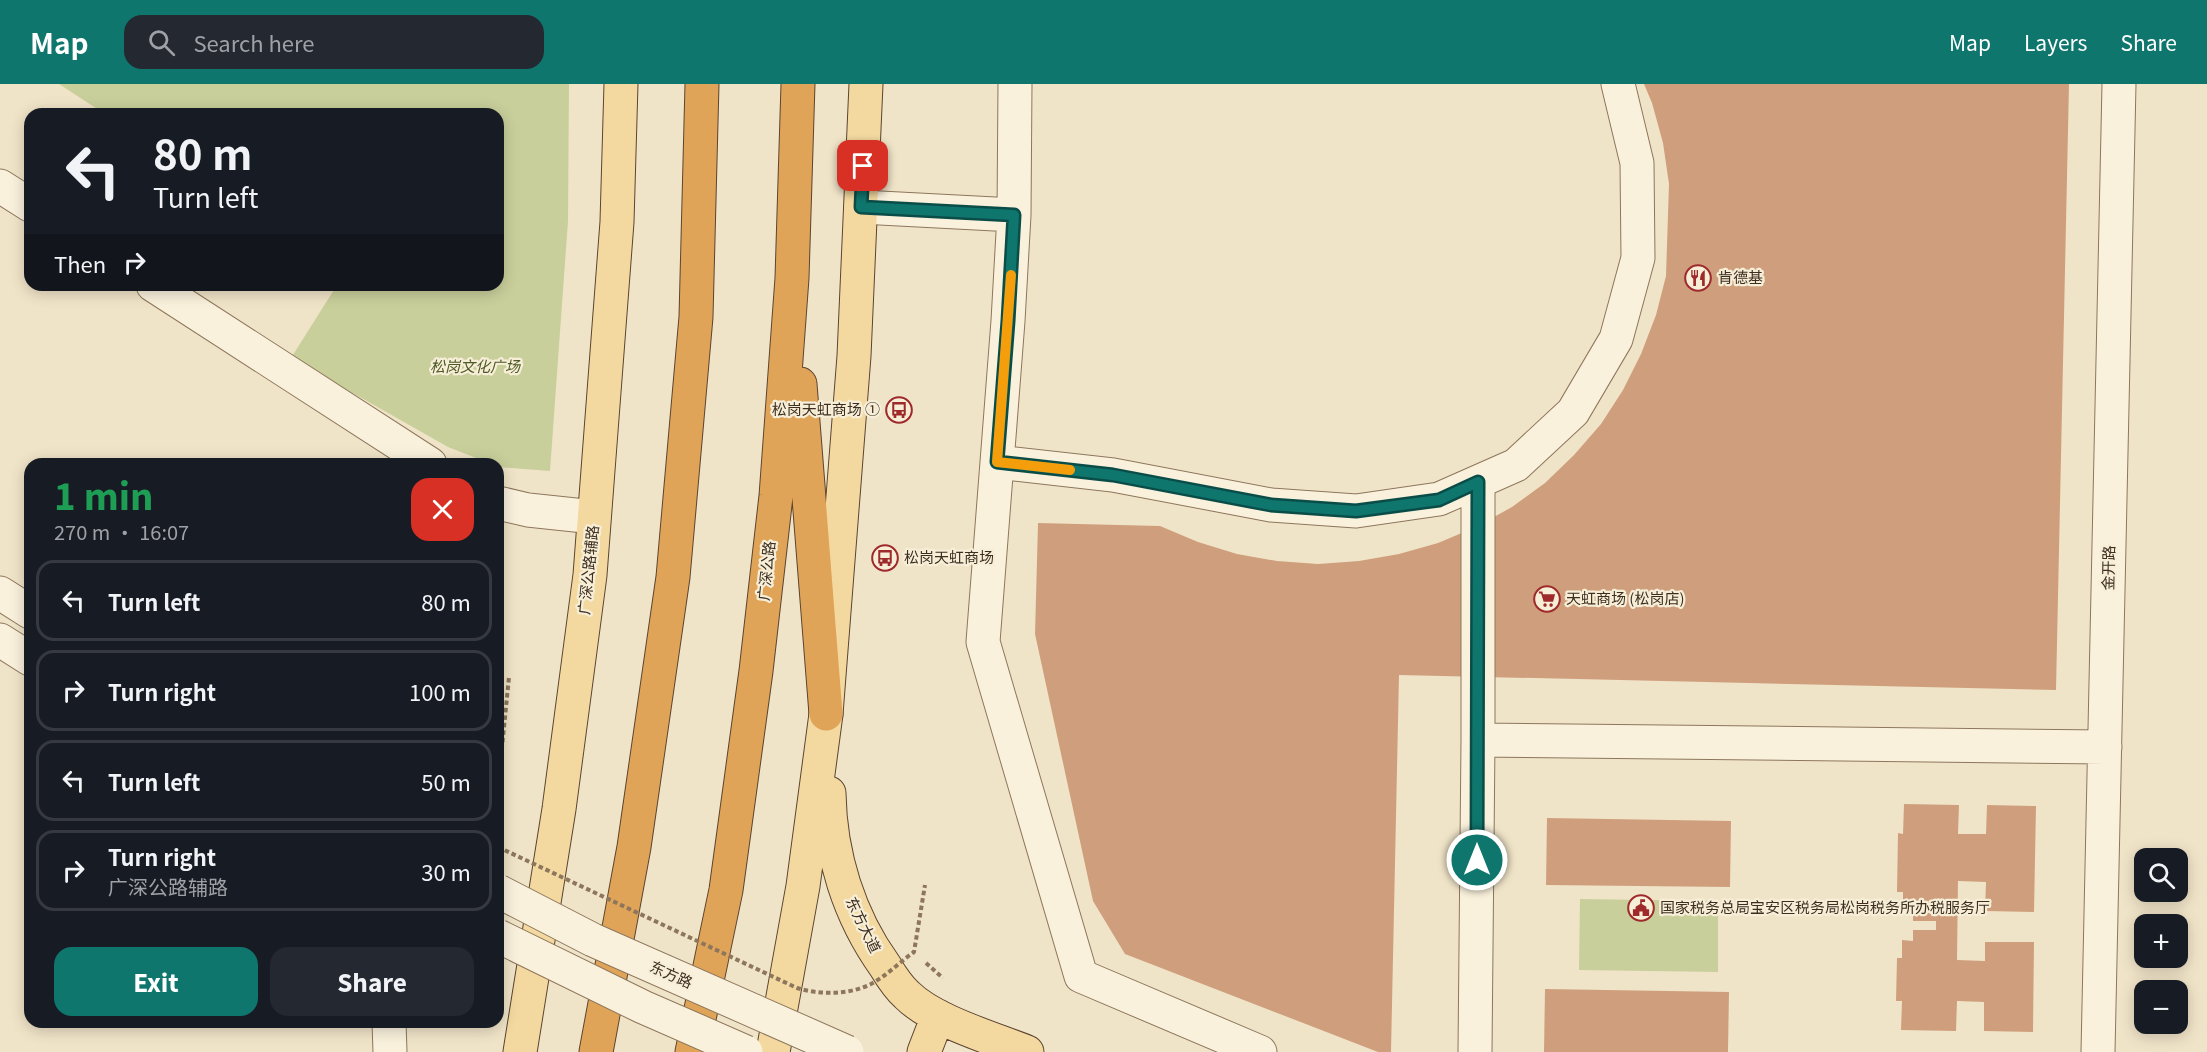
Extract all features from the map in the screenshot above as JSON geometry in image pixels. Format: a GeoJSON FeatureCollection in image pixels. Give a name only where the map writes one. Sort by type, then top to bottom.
{"type":"FeatureCollection","features":[{"type":"Feature","properties":{"kind":"highway"},"geometry":{"type":"LineString","coordinates":[[692,84],[702,136]]}},
{"type":"Feature","properties":{"kind":"highway"},"geometry":{"type":"LineString","coordinates":[[596,1052],[634,847],[673,577],[696,317],[702,84]]}},
{"type":"Feature","properties":{"kind":"highway","name":"广深公路"},"geometry":{"type":"LineString","coordinates":[[692,1052],[726,890],[756,671],[776,496],[792,278],[798,84]]}},
{"type":"Feature","properties":{"kind":"highway"},"geometry":{"type":"LineString","coordinates":[[792,278],[826,714]]}},
{"type":"Feature","properties":{"kind":"main road","name":"广深公路辅路"},"geometry":{"type":"LineString","coordinates":[[520,1052],[560,809],[590,575],[617,222],[621,84]]}},
{"type":"Feature","properties":{"kind":"main road"},"geometry":{"type":"LineString","coordinates":[[773,1052],[804,886],[826,714],[854,356],[866,84]]}},
{"type":"Feature","properties":{"kind":"main road","name":"东方大道"},"geometry":{"type":"LineString","coordinates":[[826,714],[829,816],[837,860],[849,901],[868,943],[908,996],[938,1016],[1027,1052]]}},
{"type":"Feature","properties":{"kind":"main road"},"geometry":{"type":"LineString","coordinates":[[924,1052],[938,1016]]}},
{"type":"Feature","properties":{"kind":"street"},"geometry":{"type":"LineString","coordinates":[[1016,84],[1014,215],[1008,321],[983,642],[1081,976],[1260,1052]]}},
{"type":"Feature","properties":{"kind":"street"},"geometry":{"type":"LineString","coordinates":[[997,462],[1113,475],[1271,505],[1356,511],[1439,500],[1516,465],[1573,412],[1616,339],[1638,258],[1637,163],[1618,84]]}},
{"type":"Feature","properties":{"kind":"street","name":"金开路"},"geometry":{"type":"LineString","coordinates":[[2098,1052],[2119,84]]}},
{"type":"Feature","properties":{"kind":"street"},"geometry":{"type":"LineString","coordinates":[[0,186],[24,201]]}},
{"type":"Feature","properties":{"kind":"street"},"geometry":{"type":"LineString","coordinates":[[861,207],[1014,215]]}},
{"type":"Feature","properties":{"kind":"street"},"geometry":{"type":"LineString","coordinates":[[162,291],[421,458]]}},
{"type":"Feature","properties":{"kind":"street"},"geometry":{"type":"LineString","coordinates":[[1475,1052],[1478,482]]}},
{"type":"Feature","properties":{"kind":"street"},"geometry":{"type":"LineString","coordinates":[[504,504],[528,510],[594,518]]}},
{"type":"Feature","properties":{"kind":"street"},"geometry":{"type":"LineString","coordinates":[[0,592],[24,608]]}},
{"type":"Feature","properties":{"kind":"street"},"geometry":{"type":"LineString","coordinates":[[0,640],[24,655]]}},
{"type":"Feature","properties":{"kind":"street"},"geometry":{"type":"LineString","coordinates":[[1478,740],[2105,747]]}},
{"type":"Feature","properties":{"kind":"street","name":"东方路"},"geometry":{"type":"LineString","coordinates":[[504,894],[593,940],[847,1052]]}},
{"type":"Feature","properties":{"kind":"street"},"geometry":{"type":"LineString","coordinates":[[504,939],[643,1007],[746,1052]]}},
{"type":"Feature","properties":{"kind":"street"},"geometry":{"type":"LineString","coordinates":[[389,1028],[390,1052]]}},
{"type":"Feature","properties":{"kind":"path"},"geometry":{"type":"LineString","coordinates":[[504,732],[510,677]]}},
{"type":"Feature","properties":{"kind":"path"},"geometry":{"type":"LineString","coordinates":[[504,851],[796,988],[812,993],[842,992],[871,984],[914,952],[925,885]]}},
{"type":"Feature","properties":{"kind":"green space","name":"松岗文化广场"},"geometry":{"type":"Polygon","coordinates":[[[59,84],[569,84],[568,221],[550,471],[504,467],[504,458],[476,458],[448,447],[291,358],[333,291],[504,291],[504,108],[96,108],[59,84]]]}},
{"type":"Feature","properties":{"kind":"green space"},"geometry":{"type":"Polygon","coordinates":[[[1580,899],[1718,901],[1718,972],[1579,970],[1580,899]]]}},
{"type":"Feature","properties":{"kind":"building","name":"天虹商场 (松岗店)"},"geometry":{"type":"Polygon","coordinates":[[[1644,84],[2069,84],[2056,690],[1399,675],[1391,1052],[1378,1052],[1125,954],[1093,901],[1035,634],[1038,523],[1160,526],[1198,542],[1237,554],[1277,561],[1318,564],[1359,561],[1399,554],[1438,543],[1476,527],[1512,507],[1545,483],[1601,424],[1623,390],[1641,354],[1656,315],[1666,276],[1669,184],[1663,143],[1644,84]]]}},
{"type":"Feature","properties":{"kind":"building"},"geometry":{"type":"Polygon","coordinates":[[[1904,804],[1959,805],[1958,834],[1986,834],[1987,805],[2036,806],[2034,912],[1985,911],[1986,882],[1958,881],[1957,960],[1985,961],[1985,942],[2034,942],[2033,1032],[1984,1031],[1984,1002],[1957,1001],[1956,1031],[1901,1030],[1902,1001],[1896,1001],[1897,958],[1902,958],[1902,940],[1913,941],[1913,930],[1936,930],[1936,921],[1913,921],[1913,910],[1903,910],[1903,892],[1897,892],[1898,833],[1903,834],[1904,804]]]}},
{"type":"Feature","properties":{"kind":"building"},"geometry":{"type":"Polygon","coordinates":[[[1547,818],[1731,821],[1730,887],[1546,885],[1547,818]]]}},
{"type":"Feature","properties":{"kind":"building"},"geometry":{"type":"Polygon","coordinates":[[[1545,989],[1729,992],[1728,1052],[1544,1052],[1545,989]]]}},
{"type":"Feature","properties":{"kind":"slow traffic"},"geometry":{"type":"LineString","coordinates":[[1011,275],[997,462],[1070,470]]}},
{"type":"Feature","properties":{"kind":"place","name":"肯德基"},"geometry":{"type":"Point","coordinates":[1698,278]}},
{"type":"Feature","properties":{"kind":"place","name":"松岗天虹商场 ①"},"geometry":{"type":"Point","coordinates":[899,410]}},
{"type":"Feature","properties":{"kind":"place","name":"松岗天虹商场"},"geometry":{"type":"Point","coordinates":[885,558]}},
{"type":"Feature","properties":{"kind":"place","name":"天虹商场 (松岗店)"},"geometry":{"type":"Point","coordinates":[1547,599]}},
{"type":"Feature","properties":{"kind":"place","name":"国家税务总局宝安区税务局松岗税务所办税服务厅"},"geometry":{"type":"Point","coordinates":[1641,908]}},
{"type":"Feature","properties":{"kind":"route"},"geometry":{"type":"LineString","coordinates":[[863,166],[861,207],[1014,215],[997,462],[1113,475],[1271,505],[1356,511],[1439,500],[1478,482],[1477,860]]}}]}
